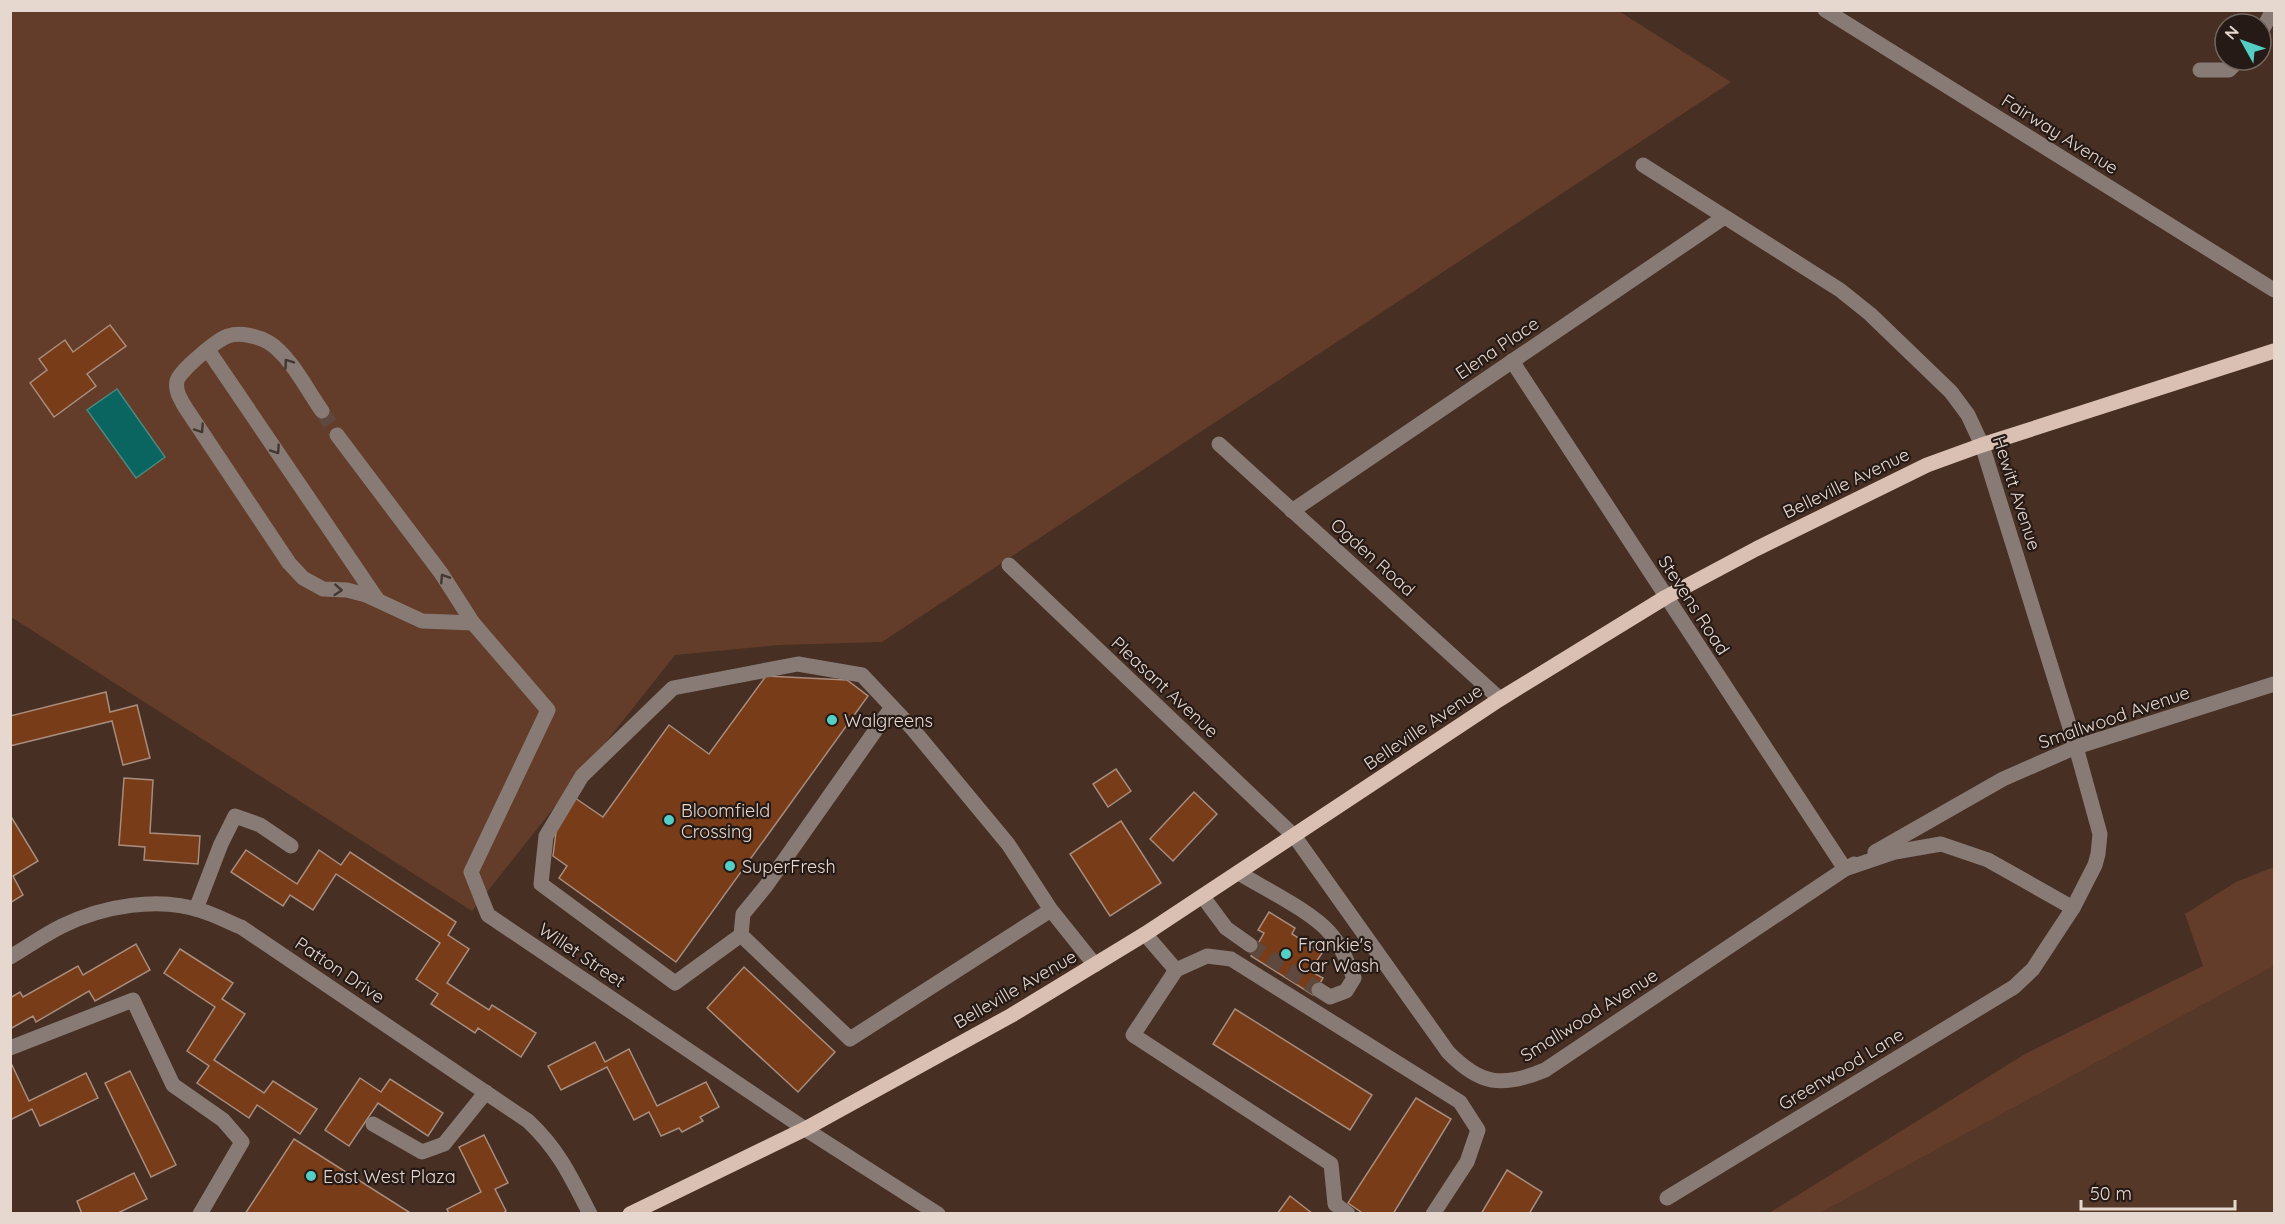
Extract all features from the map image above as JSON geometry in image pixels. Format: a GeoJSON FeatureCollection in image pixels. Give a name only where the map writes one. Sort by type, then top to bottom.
{"type":"FeatureCollection","features":[{"type":"Feature","properties":{"kind":"main road","name":"Belleville Avenue"},"geometry":{"type":"LineString","coordinates":[[630,1214],[805,1129],[1012,1015],[1203,897],[1500,699],[1666,597],[1755,549],[1927,465],[1982,445],[2274,351]]}},
{"type":"Feature","properties":{"kind":"street","name":"Fairway Avenue"},"geometry":{"type":"LineString","coordinates":[[1826,10],[2274,290]]}},
{"type":"Feature","properties":{"kind":"street"},"geometry":{"type":"LineString","coordinates":[[2199,70],[2213,70]]}},
{"type":"Feature","properties":{"kind":"street","name":"Hewitt Avenue"},"geometry":{"type":"LineString","coordinates":[[1643,165],[1840,290],[1870,314],[1951,392],[1968,415],[1982,445],[2076,747],[2100,834],[2095,865],[2073,908],[2033,969]]}},
{"type":"Feature","properties":{"kind":"street","name":"Elena Place"},"geometry":{"type":"LineString","coordinates":[[1292,511],[1724,218]]}},
{"type":"Feature","properties":{"kind":"street"},"geometry":{"type":"LineString","coordinates":[[322,411],[279,351],[268,342],[252,336],[227,336],[184,368],[177,379],[177,393],[289,563],[303,578],[323,589],[366,594],[422,621],[473,623]]}},
{"type":"Feature","properties":{"kind":"street"},"geometry":{"type":"LineString","coordinates":[[208,350],[377,599]]}},
{"type":"Feature","properties":{"kind":"street","name":"Stevens Road"},"geometry":{"type":"LineString","coordinates":[[1512,361],[1845,869]]}},
{"type":"Feature","properties":{"kind":"street"},"geometry":{"type":"LineString","coordinates":[[337,435],[441,573],[473,623]]}},
{"type":"Feature","properties":{"kind":"street","name":"Ogden Road"},"geometry":{"type":"LineString","coordinates":[[1219,444],[1500,699]]}},
{"type":"Feature","properties":{"kind":"street","name":"Pleasant Avenue"},"geometry":{"type":"LineString","coordinates":[[1009,566],[1295,837]]}},
{"type":"Feature","properties":{"kind":"street","name":"Willet Street"},"geometry":{"type":"LineString","coordinates":[[473,623],[548,710],[471,872],[488,915],[805,1129],[938,1214]]}},
{"type":"Feature","properties":{"kind":"street"},"geometry":{"type":"LineString","coordinates":[[892,707],[766,886],[743,914],[741,935],[675,983],[541,884],[546,836],[582,776],[673,688],[798,664],[862,675],[911,727],[1008,844],[1051,910],[1095,965]]}},
{"type":"Feature","properties":{"kind":"street","name":"Smallwood Avenue"},"geometry":{"type":"LineString","coordinates":[[1295,837],[1448,1052],[1463,1067],[1480,1078],[1501,1081],[1522,1080],[1545,1070],[1845,869],[2003,779],[2076,747],[2274,684]]}},
{"type":"Feature","properties":{"kind":"street"},"geometry":{"type":"LineString","coordinates":[[196,909],[221,844],[235,816],[260,825],[291,846]]}},
{"type":"Feature","properties":{"kind":"street","name":"Smallwood Avenue"},"geometry":{"type":"LineString","coordinates":[[1845,869],[1895,852],[1941,844],[1988,860],[2073,908]]}},
{"type":"Feature","properties":{"kind":"street"},"geometry":{"type":"LineString","coordinates":[[1239,873],[1302,911],[1328,930],[1340,946],[1354,978],[1346,991],[1330,997],[1319,990]]}},
{"type":"Feature","properties":{"kind":"street"},"geometry":{"type":"LineString","coordinates":[[1203,897],[1226,928],[1250,945]]}},
{"type":"Feature","properties":{"kind":"street","name":"Patton Drive"},"geometry":{"type":"LineString","coordinates":[[10,957],[63,926],[100,913],[132,906],[165,903],[196,909],[241,927],[528,1121],[551,1144],[590,1214]]}},
{"type":"Feature","properties":{"kind":"street"},"geometry":{"type":"LineString","coordinates":[[741,935],[850,1039],[1051,910]]}},
{"type":"Feature","properties":{"kind":"street"},"geometry":{"type":"LineString","coordinates":[[1145,934],[1176,970]]}},
{"type":"Feature","properties":{"kind":"street"},"geometry":{"type":"LineString","coordinates":[[1348,1214],[1335,1204],[1331,1164],[1133,1035],[1176,970],[1207,956],[1231,958],[1460,1102],[1478,1130],[1467,1162],[1433,1214]]}},
{"type":"Feature","properties":{"kind":"street","name":"Greenwood Lane"},"geometry":{"type":"LineString","coordinates":[[1667,1198],[2014,987],[2033,969]]}},
{"type":"Feature","properties":{"kind":"street"},"geometry":{"type":"LineString","coordinates":[[10,1048],[133,1000],[173,1085],[223,1120],[242,1142],[200,1214]]}},
{"type":"Feature","properties":{"kind":"street"},"geometry":{"type":"LineString","coordinates":[[373,1124],[422,1152],[444,1144],[486,1092]]}},
{"type":"Feature","properties":{"kind":"shaded area"},"geometry":{"type":"Polygon","coordinates":[[[1617,10],[1731,82],[882,642],[779,645],[675,655],[472,911],[11,617],[10,11],[1617,10]]]}},
{"type":"Feature","properties":{"kind":"shaded area"},"geometry":{"type":"Polygon","coordinates":[[[2274,867],[2274,966],[1820,1213],[1769,1213],[2025,1054],[2203,966],[2185,914],[2236,882],[2274,867]]]}},
{"type":"Feature","properties":{"kind":"shaded area"},"geometry":{"type":"Polygon","coordinates":[[[2274,966],[2274,1213],[1820,1213],[2274,966]]]}},
{"type":"Feature","properties":{"kind":"water"},"geometry":{"type":"Polygon","coordinates":[[[117,389],[165,457],[136,478],[87,410],[117,389]]]}},
{"type":"Feature","properties":{"kind":"building"},"geometry":{"type":"Polygon","coordinates":[[[110,325],[126,346],[87,374],[96,386],[54,417],[30,383],[47,370],[39,359],[65,340],[73,352],[110,325]]]}},
{"type":"Feature","properties":{"kind":"building","name":"Bloomfield Crossing"},"geometry":{"type":"Polygon","coordinates":[[[766,676],[847,680],[868,696],[676,962],[559,878],[567,866],[553,856],[557,824],[575,798],[603,817],[669,725],[709,754],[766,676]]]}},
{"type":"Feature","properties":{"kind":"building"},"geometry":{"type":"Polygon","coordinates":[[[106,692],[110,712],[137,705],[150,758],[123,765],[112,721],[10,746],[10,716],[106,692]]]}},
{"type":"Feature","properties":{"kind":"building"},"geometry":{"type":"Polygon","coordinates":[[[1116,769],[1131,791],[1108,807],[1093,784],[1116,769]]]}},
{"type":"Feature","properties":{"kind":"building"},"geometry":{"type":"Polygon","coordinates":[[[124,778],[153,780],[150,833],[200,836],[198,864],[144,860],[145,847],[119,845],[124,778]]]}},
{"type":"Feature","properties":{"kind":"building"},"geometry":{"type":"Polygon","coordinates":[[[1194,792],[1217,814],[1173,861],[1150,839],[1194,792]]]}},
{"type":"Feature","properties":{"kind":"building"},"geometry":{"type":"Polygon","coordinates":[[[10,815],[38,861],[13,876],[23,895],[10,903],[10,815]]]}},
{"type":"Feature","properties":{"kind":"building"},"geometry":{"type":"Polygon","coordinates":[[[1121,821],[1161,883],[1110,916],[1070,854],[1121,821]]]}},
{"type":"Feature","properties":{"kind":"building"},"geometry":{"type":"Polygon","coordinates":[[[246,850],[297,884],[319,850],[341,865],[350,852],[456,922],[448,935],[469,949],[447,983],[489,1010],[492,1005],[536,1033],[521,1057],[478,1028],[475,1033],[431,1004],[438,994],[416,979],[440,943],[336,874],[313,910],[290,895],[283,906],[231,872],[246,850]]]}},
{"type":"Feature","properties":{"kind":"building","name":"Frankie's Car Wash"},"geometry":{"type":"Polygon","coordinates":[[[1269,912],[1295,928],[1292,934],[1322,953],[1310,971],[1323,978],[1313,995],[1251,956],[1264,933],[1258,930],[1269,912]]]}},
{"type":"Feature","properties":{"kind":"building"},"geometry":{"type":"Polygon","coordinates":[[[136,944],[150,970],[95,1001],[89,991],[36,1022],[33,1016],[10,1029],[10,998],[20,992],[23,997],[78,966],[83,975],[136,944]]]}},
{"type":"Feature","properties":{"kind":"building"},"geometry":{"type":"Polygon","coordinates":[[[180,949],[233,983],[222,999],[245,1014],[214,1060],[264,1093],[273,1081],[317,1109],[300,1134],[257,1105],[249,1118],[197,1083],[209,1066],[187,1051],[215,1007],[164,973],[180,949]]]}},
{"type":"Feature","properties":{"kind":"building"},"geometry":{"type":"Polygon","coordinates":[[[744,967],[835,1052],[798,1092],[707,1008],[744,967]]]}},
{"type":"Feature","properties":{"kind":"building"},"geometry":{"type":"Polygon","coordinates":[[[1235,1009],[1372,1095],[1350,1130],[1213,1044],[1235,1009]]]}},
{"type":"Feature","properties":{"kind":"building"},"geometry":{"type":"Polygon","coordinates":[[[595,1042],[605,1062],[629,1049],[657,1106],[706,1082],[719,1107],[700,1117],[703,1121],[682,1132],[679,1128],[661,1136],[649,1112],[634,1120],[607,1067],[561,1090],[548,1066],[595,1042]]]}},
{"type":"Feature","properties":{"kind":"building"},"geometry":{"type":"Polygon","coordinates":[[[11,1063],[29,1101],[86,1073],[98,1098],[40,1126],[32,1109],[10,1120],[11,1063]]]}},
{"type":"Feature","properties":{"kind":"building"},"geometry":{"type":"Polygon","coordinates":[[[130,1071],[176,1165],[151,1177],[105,1083],[130,1071]]]}},
{"type":"Feature","properties":{"kind":"building"},"geometry":{"type":"Polygon","coordinates":[[[360,1078],[381,1092],[390,1079],[443,1113],[428,1136],[378,1103],[349,1146],[325,1130],[360,1078]]]}},
{"type":"Feature","properties":{"kind":"building"},"geometry":{"type":"Polygon","coordinates":[[[1416,1098],[1451,1119],[1393,1214],[1364,1214],[1348,1203],[1416,1098]]]}},
{"type":"Feature","properties":{"kind":"building"},"geometry":{"type":"Polygon","coordinates":[[[484,1135],[508,1183],[495,1189],[506,1211],[502,1214],[449,1214],[447,1209],[481,1192],[459,1147],[484,1135]]]}},
{"type":"Feature","properties":{"kind":"building","name":"East West Plaza"},"geometry":{"type":"Polygon","coordinates":[[[294,1139],[412,1214],[245,1214],[294,1139]]]}},
{"type":"Feature","properties":{"kind":"building"},"geometry":{"type":"Polygon","coordinates":[[[1507,1170],[1542,1192],[1529,1214],[1481,1214],[1507,1170]]]}},
{"type":"Feature","properties":{"kind":"building"},"geometry":{"type":"Polygon","coordinates":[[[134,1173],[147,1199],[116,1214],[82,1214],[77,1201],[134,1173]]]}},
{"type":"Feature","properties":{"kind":"building"},"geometry":{"type":"Polygon","coordinates":[[[1290,1196],[1313,1214],[1277,1214],[1290,1196]]]}},
{"type":"Feature","properties":{"kind":"tunnel"},"geometry":{"type":"LineString","coordinates":[[322,411],[337,435]]}},
{"type":"Feature","properties":{"kind":"tunnel"},"geometry":{"type":"LineString","coordinates":[[1250,945],[1319,990]]}},
{"type":"Feature","properties":{"kind":"place","name":"Walgreens"},"geometry":{"type":"Point","coordinates":[832,720]}},
{"type":"Feature","properties":{"kind":"place","name":"Bloomfield Crossing"},"geometry":{"type":"Point","coordinates":[669,820]}},
{"type":"Feature","properties":{"kind":"place","name":"SuperFresh"},"geometry":{"type":"Point","coordinates":[730,866]}},
{"type":"Feature","properties":{"kind":"place","name":"Frankie's Car Wash"},"geometry":{"type":"Point","coordinates":[1286,954]}},
{"type":"Feature","properties":{"kind":"place","name":"East West Plaza"},"geometry":{"type":"Point","coordinates":[311,1176]}}]}
